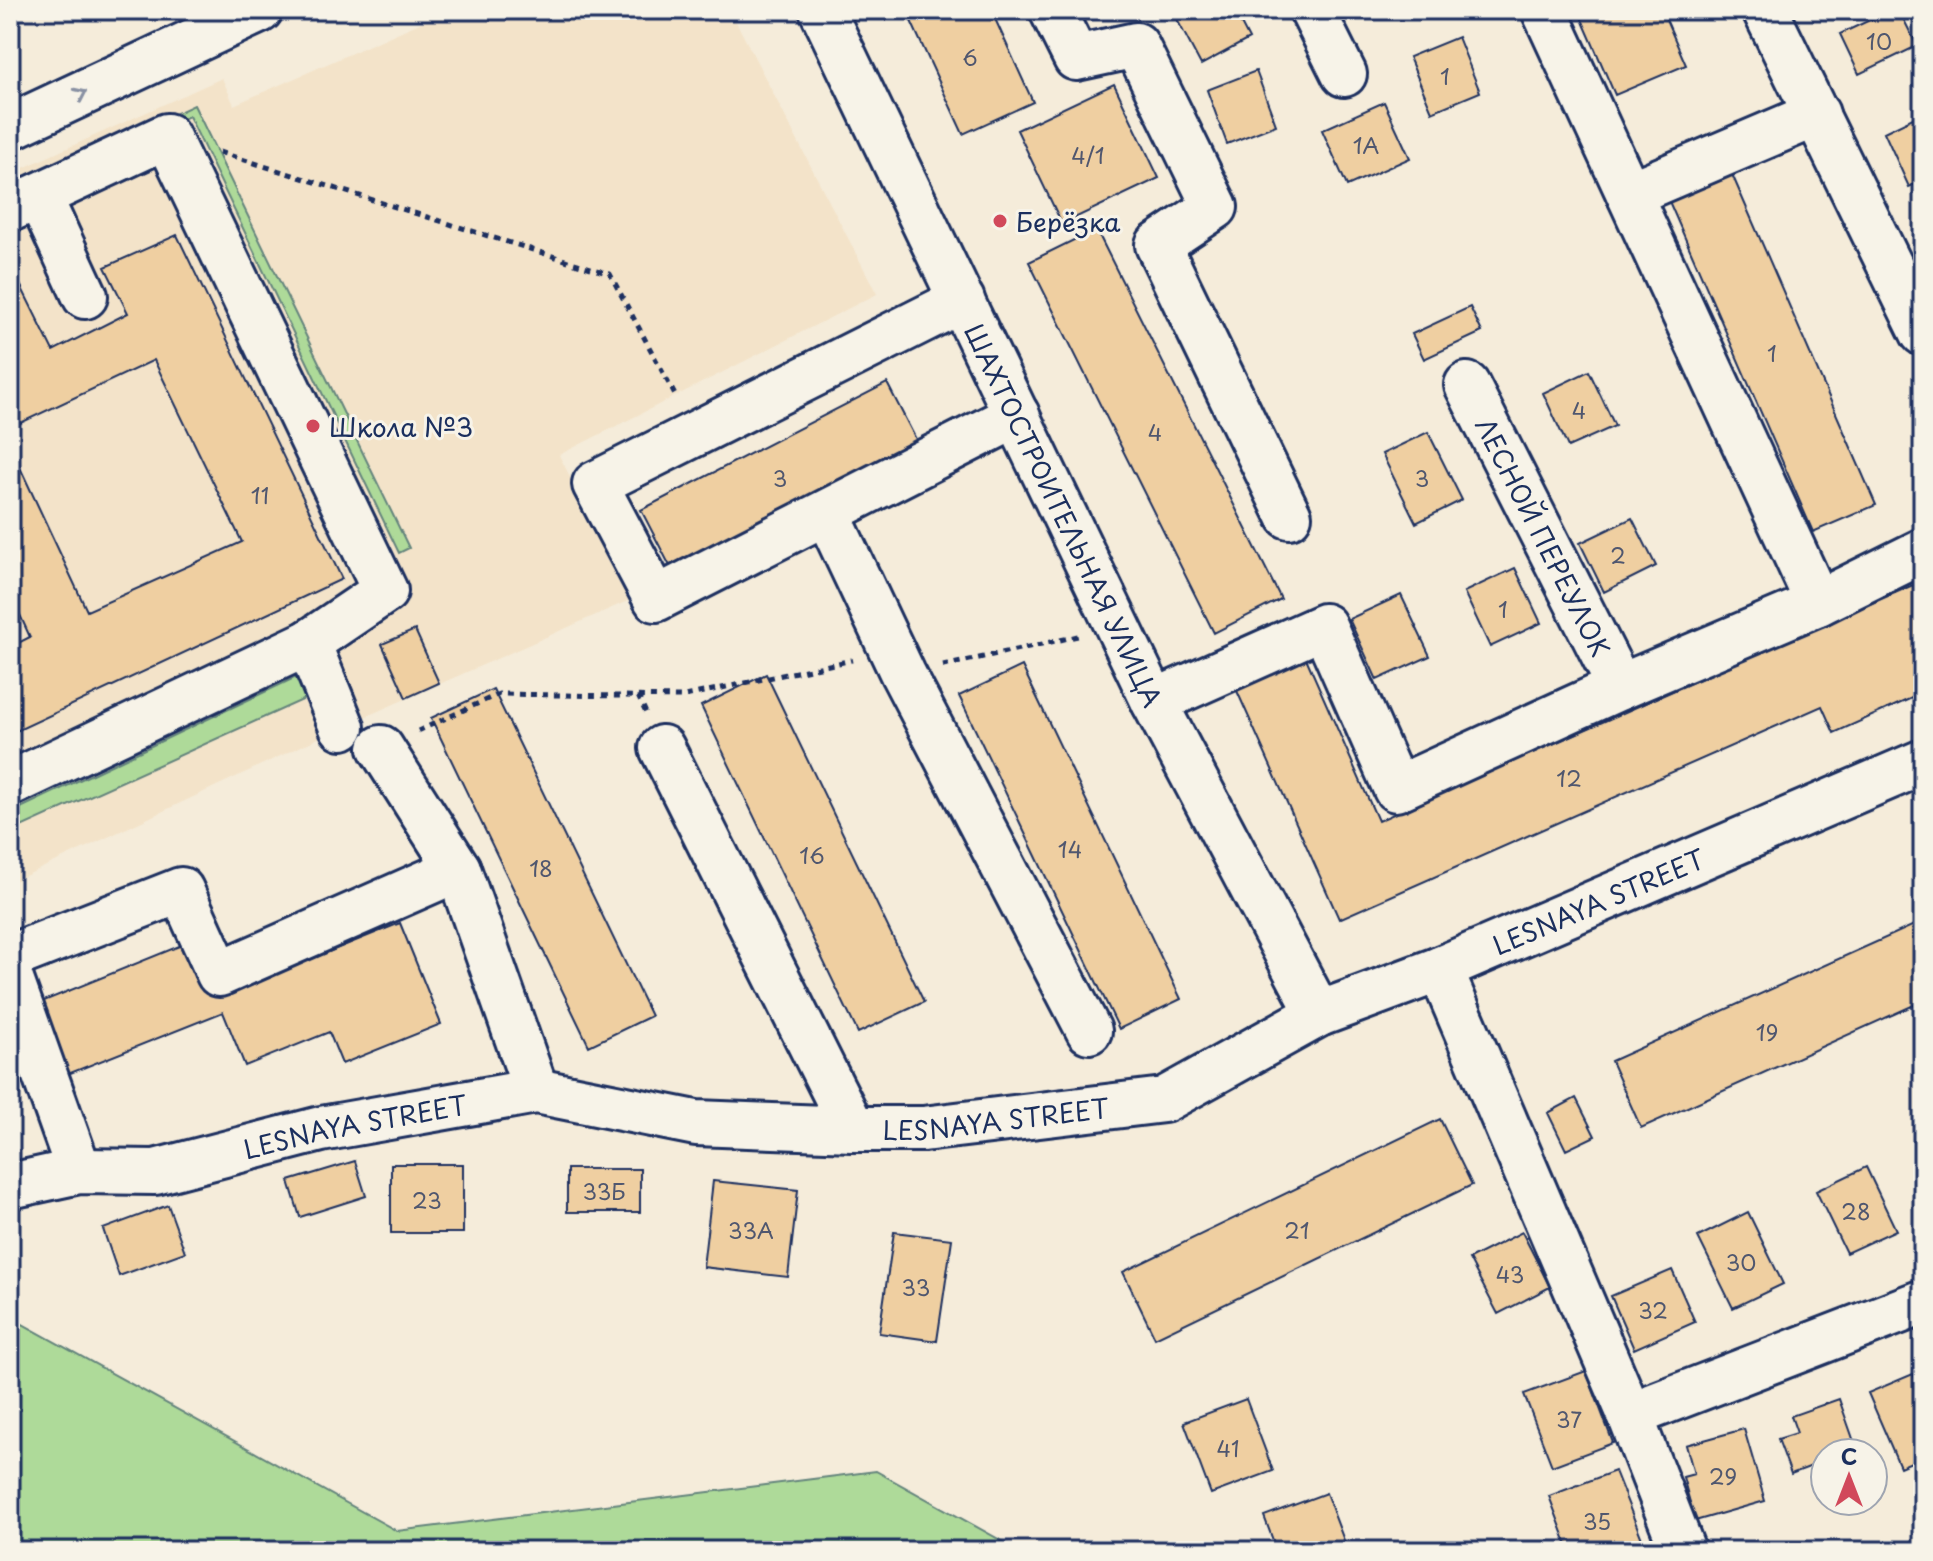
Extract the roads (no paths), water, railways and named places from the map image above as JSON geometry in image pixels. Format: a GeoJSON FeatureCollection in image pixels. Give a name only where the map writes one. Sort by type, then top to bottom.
{"type":"FeatureCollection","features":[{"type":"Feature","properties":{"kind":"street"},"geometry":{"type":"LineString","coordinates":[[10,127],[206,22],[260,10]]}},
{"type":"Feature","properties":{"kind":"street","name":"ШАХТОСТРОИТЕЛЬНАЯ УЛИЦА"},"geometry":{"type":"LineString","coordinates":[[822,10],[1154,702],[1319,1014]]}},
{"type":"Feature","properties":{"kind":"street"},"geometry":{"type":"LineString","coordinates":[[1052,10],[1076,58],[1136,45],[1215,207],[1158,245],[1289,516]]}},
{"type":"Feature","properties":{"kind":"street"},"geometry":{"type":"LineString","coordinates":[[1312,10],[1344,74]]}},
{"type":"Feature","properties":{"kind":"street"},"geometry":{"type":"LineString","coordinates":[[1544,10],[1818,603]]}},
{"type":"Feature","properties":{"kind":"street"},"geometry":{"type":"LineString","coordinates":[[1765,10],[1923,333]]}},
{"type":"Feature","properties":{"kind":"street"},"geometry":{"type":"LineString","coordinates":[[1629,194],[1817,114]]}},
{"type":"Feature","properties":{"kind":"street"},"geometry":{"type":"LineString","coordinates":[[10,784],[308,643],[385,591],[167,136],[25,203],[85,296]]}},
{"type":"Feature","properties":{"kind":"street"},"geometry":{"type":"LineString","coordinates":[[962,300],[595,484],[656,599],[1017,415]]}},
{"type":"Feature","properties":{"kind":"street","name":"ЛЕСНОЙ ПЕРЕУЛОК"},"geometry":{"type":"LineString","coordinates":[[1467,385],[1620,687]]}},
{"type":"Feature","properties":{"kind":"street"},"geometry":{"type":"LineString","coordinates":[[827,513],[898,663],[1089,1031]]}},
{"type":"Feature","properties":{"kind":"street"},"geometry":{"type":"LineString","coordinates":[[1154,702],[1324,626],[1396,789],[1620,687],[1818,603],[1923,551]]}},
{"type":"Feature","properties":{"kind":"street"},"geometry":{"type":"LineString","coordinates":[[308,643],[342,727]]}},
{"type":"Feature","properties":{"kind":"street"},"geometry":{"type":"LineString","coordinates":[[381,748],[458,869],[536,1091]]}},
{"type":"Feature","properties":{"kind":"street"},"geometry":{"type":"LineString","coordinates":[[662,748],[853,1129]]}},
{"type":"Feature","properties":{"kind":"street","name":"LESNAYA STREET"},"geometry":{"type":"LineString","coordinates":[[10,1186],[79,1171],[155,1172],[321,1129],[536,1091],[696,1123],[853,1129],[923,1129],[1164,1100],[1319,1014],[1440,969],[1923,762]]}},
{"type":"Feature","properties":{"kind":"street"},"geometry":{"type":"LineString","coordinates":[[10,957],[181,890],[219,974],[458,869]]}},
{"type":"Feature","properties":{"kind":"street"},"geometry":{"type":"LineString","coordinates":[[1440,969],[1630,1415],[1683,1551]]}},
{"type":"Feature","properties":{"kind":"street"},"geometry":{"type":"LineString","coordinates":[[10,977],[79,1171]]}},
{"type":"Feature","properties":{"kind":"street"},"geometry":{"type":"LineString","coordinates":[[1630,1415],[1923,1302]]}},
{"type":"Feature","properties":{"kind":"place","name":"Берёзка"},"geometry":{"type":"Point","coordinates":[1000,221]}},
{"type":"Feature","properties":{"kind":"place","name":"Школа №3"},"geometry":{"type":"Point","coordinates":[313,426]}}]}
